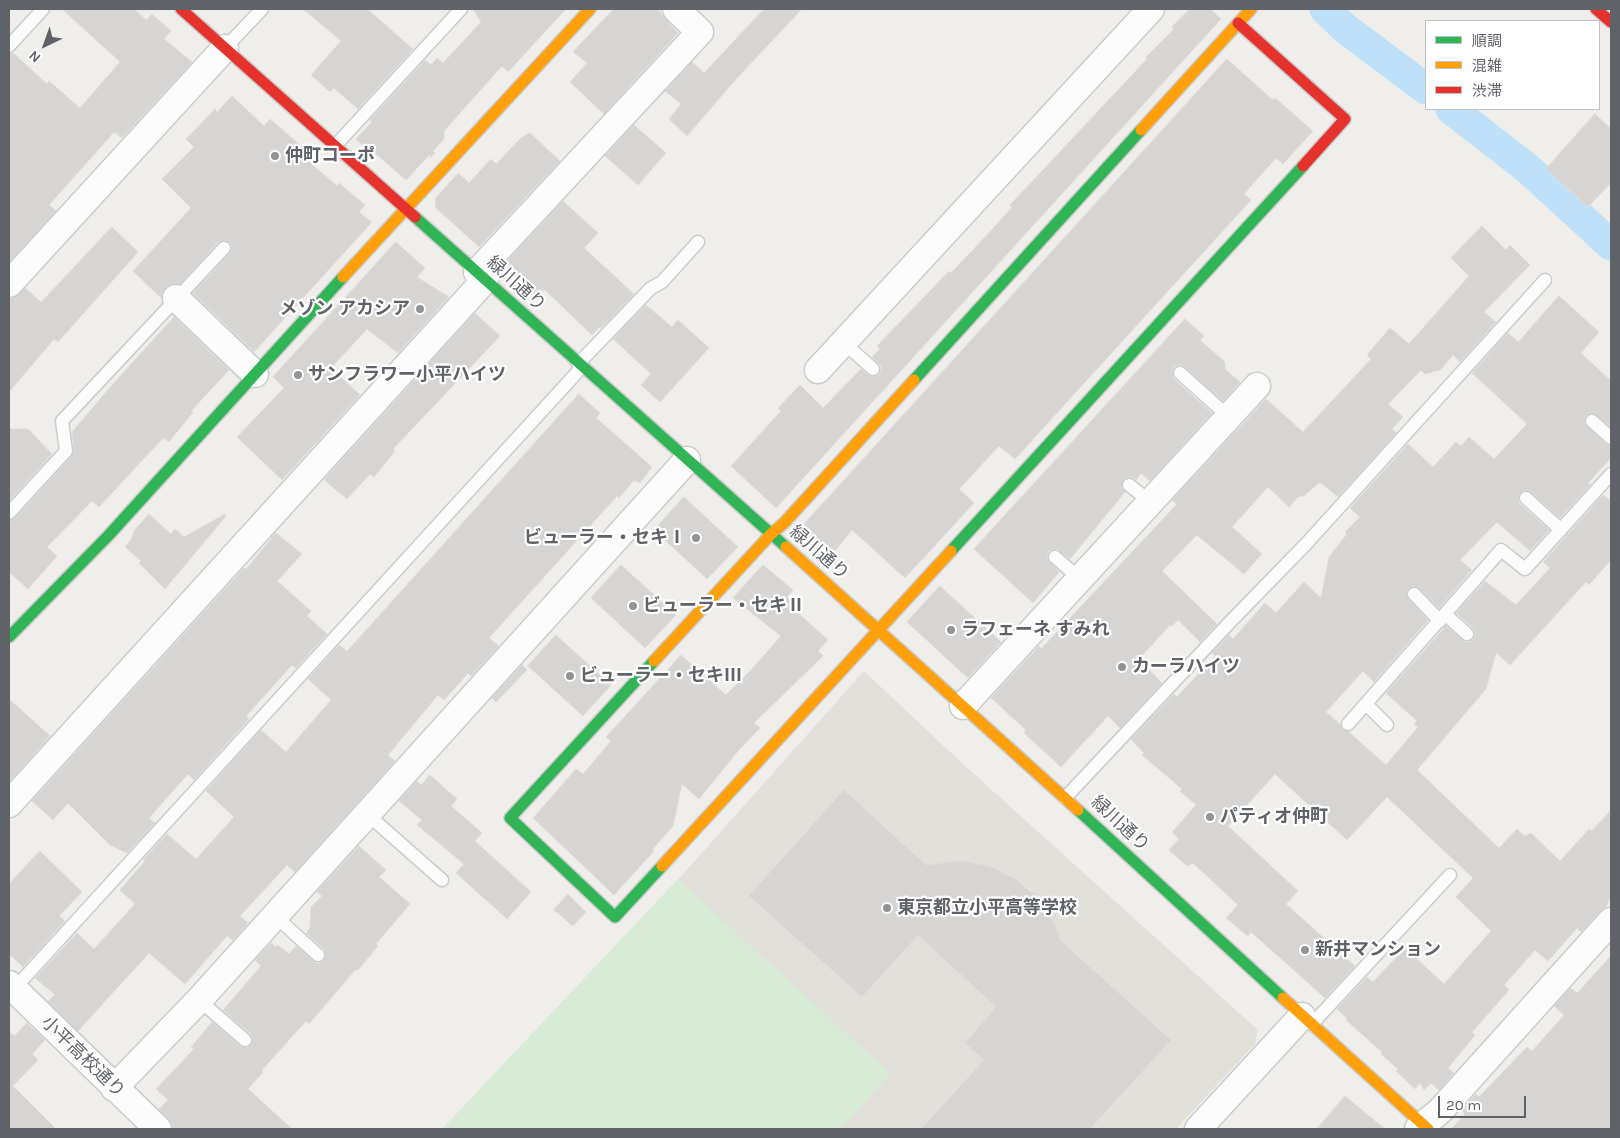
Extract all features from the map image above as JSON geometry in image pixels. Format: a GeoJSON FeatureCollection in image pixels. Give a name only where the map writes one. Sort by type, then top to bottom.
{"type":"FeatureCollection","features":[{"type":"Feature","properties":{"kind":"street","name":"緑川通り"},"geometry":{"type":"LineString","coordinates":[[181,9],[580,366],[879,630],[1065,798],[1423,1128]]}},
{"type":"Feature","properties":{"kind":"street"},"geometry":{"type":"LineString","coordinates":[[9,637],[108,536],[404,209],[590,9]]}},
{"type":"Feature","properties":{"kind":"street"},"geometry":{"type":"LineString","coordinates":[[9,804],[700,32],[676,9]]}},
{"type":"Feature","properties":{"kind":"street"},"geometry":{"type":"LineString","coordinates":[[818,370],[1151,9]]}},
{"type":"Feature","properties":{"kind":"street"},"geometry":{"type":"LineString","coordinates":[[1596,9],[1611,22]]}},
{"type":"Feature","properties":{"kind":"street"},"geometry":{"type":"LineString","coordinates":[[1238,23],[1345,119],[1188,294],[615,917],[510,818],[770,534],[784,523],[1238,23],[1247,10]]}},
{"type":"Feature","properties":{"kind":"street"},"geometry":{"type":"LineString","coordinates":[[9,284],[225,48]]}},
{"type":"Feature","properties":{"kind":"street"},"geometry":{"type":"LineString","coordinates":[[176,298],[255,374]]}},
{"type":"Feature","properties":{"kind":"street"},"geometry":{"type":"LineString","coordinates":[[963,706],[1258,386]]}},
{"type":"Feature","properties":{"kind":"street"},"geometry":{"type":"LineString","coordinates":[[114,1088],[199,1000],[687,460]]}},
{"type":"Feature","properties":{"kind":"street"},"geometry":{"type":"LineString","coordinates":[[1423,1128],[1611,921]]}},
{"type":"Feature","properties":{"kind":"street","name":"小平高校通り"},"geometry":{"type":"LineString","coordinates":[[11,987],[158,1129]]}},
{"type":"Feature","properties":{"kind":"street"},"geometry":{"type":"LineString","coordinates":[[1198,1129],[1307,1020]]}},
{"type":"Feature","properties":{"kind":"lane"},"geometry":{"type":"LineString","coordinates":[[9,46],[43,9]]}},
{"type":"Feature","properties":{"kind":"lane"},"geometry":{"type":"LineString","coordinates":[[225,48],[262,9]]}},
{"type":"Feature","properties":{"kind":"lane"},"geometry":{"type":"LineString","coordinates":[[335,146],[461,9]]}},
{"type":"Feature","properties":{"kind":"lane"},"geometry":{"type":"LineString","coordinates":[[11,987],[651,288],[662,282],[698,242]]}},
{"type":"Feature","properties":{"kind":"lane"},"geometry":{"type":"LineString","coordinates":[[9,513],[66,450],[62,421],[224,248]]}},
{"type":"Feature","properties":{"kind":"lane"},"geometry":{"type":"LineString","coordinates":[[1065,798],[1306,544],[1545,280]]}},
{"type":"Feature","properties":{"kind":"lane"},"geometry":{"type":"LineString","coordinates":[[843,342],[873,369]]}},
{"type":"Feature","properties":{"kind":"lane"},"geometry":{"type":"LineString","coordinates":[[1180,373],[1229,417]]}},
{"type":"Feature","properties":{"kind":"lane"},"geometry":{"type":"LineString","coordinates":[[1592,421],[1611,438]]}},
{"type":"Feature","properties":{"kind":"lane"},"geometry":{"type":"LineString","coordinates":[[1348,724],[1501,550],[1525,569],[1611,474]]}},
{"type":"Feature","properties":{"kind":"lane"},"geometry":{"type":"LineString","coordinates":[[1129,485],[1151,502]]}},
{"type":"Feature","properties":{"kind":"lane"},"geometry":{"type":"LineString","coordinates":[[1526,498],[1561,530]]}},
{"type":"Feature","properties":{"kind":"lane"},"geometry":{"type":"LineString","coordinates":[[1055,557],[1080,579]]}},
{"type":"Feature","properties":{"kind":"lane"},"geometry":{"type":"LineString","coordinates":[[1414,594],[1443,618],[1467,634]]}},
{"type":"Feature","properties":{"kind":"lane"},"geometry":{"type":"LineString","coordinates":[[1366,704],[1387,725]]}},
{"type":"Feature","properties":{"kind":"lane"},"geometry":{"type":"LineString","coordinates":[[367,814],[442,880]]}},
{"type":"Feature","properties":{"kind":"lane"},"geometry":{"type":"LineString","coordinates":[[1307,1020],[1450,875]]}},
{"type":"Feature","properties":{"kind":"lane"},"geometry":{"type":"LineString","coordinates":[[275,916],[318,955]]}},
{"type":"Feature","properties":{"kind":"lane"},"geometry":{"type":"LineString","coordinates":[[199,1000],[245,1040]]}},
{"type":"Feature","properties":{"kind":"shaded area","name":"東京都立小平高等学校"},"geometry":{"type":"Polygon","coordinates":[[[864,671],[964,765],[1258,1030],[1255,1044],[1176,1129],[443,1129],[627,937],[864,671]]]}},
{"type":"Feature","properties":{"kind":"green space"},"geometry":{"type":"Polygon","coordinates":[[[678,879],[891,1074],[841,1129],[442,1129],[678,879]]]}},
{"type":"Feature","properties":{"kind":"building"},"geometry":{"type":"Polygon","coordinates":[[[62,9],[134,9],[146,20],[152,14],[171,31],[164,39],[192,62],[122,138],[114,132],[49,205],[56,211],[9,262],[9,54],[13,53],[47,84],[49,81],[80,108],[120,62],[62,9]]]}},
{"type":"Feature","properties":{"kind":"building"},"geometry":{"type":"Polygon","coordinates":[[[303,9],[367,9],[413,49],[358,109],[334,88],[330,92],[311,75],[341,41],[303,9]]]}},
{"type":"Feature","properties":{"kind":"building"},"geometry":{"type":"Polygon","coordinates":[[[473,9],[566,9],[508,72],[502,66],[444,131],[444,139],[433,151],[435,153],[430,158],[430,154],[406,180],[356,139],[372,122],[370,120],[425,60],[431,65],[437,58],[443,63],[481,22],[473,9]]]}},
{"type":"Feature","properties":{"kind":"building"},"geometry":{"type":"Polygon","coordinates":[[[614,9],[658,9],[678,33],[604,114],[570,82],[587,63],[573,52],[614,9]]]}},
{"type":"Feature","properties":{"kind":"building"},"geometry":{"type":"Polygon","coordinates":[[[764,9],[802,9],[737,78],[687,136],[669,119],[681,104],[665,91],[692,62],[704,73],[764,9]]]}},
{"type":"Feature","properties":{"kind":"building"},"geometry":{"type":"Polygon","coordinates":[[[1190,9],[1210,9],[1221,19],[776,508],[731,466],[781,411],[778,408],[800,385],[823,408],[861,369],[871,377],[879,375],[881,366],[872,357],[880,349],[877,346],[949,271],[951,273],[987,235],[1012,207],[1010,205],[1147,59],[1146,57],[1174,29],[1172,27],[1190,9]]]}},
{"type":"Feature","properties":{"kind":"building"},"geometry":{"type":"Polygon","coordinates":[[[1227,59],[1273,100],[1275,98],[1313,131],[1283,164],[1276,158],[1244,194],[1251,200],[1015,459],[999,446],[959,489],[974,503],[905,578],[852,530],[828,559],[797,532],[1227,59]]]}},
{"type":"Feature","properties":{"kind":"building"},"geometry":{"type":"Polygon","coordinates":[[[232,96],[264,126],[270,119],[308,152],[304,157],[337,186],[339,183],[365,205],[359,212],[372,222],[254,352],[193,293],[230,253],[232,246],[229,242],[225,240],[218,242],[180,284],[172,284],[166,287],[161,298],[133,271],[191,208],[162,179],[194,147],[186,139],[215,109],[217,112],[232,96]]]}},
{"type":"Feature","properties":{"kind":"building"},"geometry":{"type":"Polygon","coordinates":[[[1595,114],[1611,129],[1611,183],[1588,207],[1546,169],[1595,114]]]}},
{"type":"Feature","properties":{"kind":"building"},"geometry":{"type":"Polygon","coordinates":[[[634,125],[666,153],[638,185],[605,156],[634,125]]]}},
{"type":"Feature","properties":{"kind":"building"},"geometry":{"type":"Polygon","coordinates":[[[530,133],[560,161],[479,247],[436,208],[435,199],[458,173],[469,183],[491,159],[496,164],[521,138],[530,133]]]}},
{"type":"Feature","properties":{"kind":"building"},"geometry":{"type":"Polygon","coordinates":[[[563,201],[598,233],[584,248],[634,294],[592,335],[544,289],[536,299],[503,271],[503,266],[563,201]]]}},
{"type":"Feature","properties":{"kind":"building"},"geometry":{"type":"Polygon","coordinates":[[[1482,226],[1506,250],[1510,245],[1530,265],[1484,312],[1496,322],[1460,362],[1453,355],[1440,370],[1425,374],[1421,370],[1388,404],[1403,417],[1392,429],[1396,433],[1338,497],[1320,482],[1304,496],[1298,497],[1289,507],[1268,487],[1232,527],[1262,554],[1244,574],[1197,535],[1162,571],[1217,624],[1200,642],[1178,620],[1172,626],[1170,625],[1139,659],[1162,683],[1120,728],[1108,716],[1061,767],[1024,733],[1026,730],[991,698],[1039,646],[1041,649],[1177,504],[1172,500],[1266,399],[1303,432],[1371,359],[1367,355],[1390,328],[1409,344],[1469,276],[1451,258],[1482,226]]]}},
{"type":"Feature","properties":{"kind":"building"},"geometry":{"type":"Polygon","coordinates":[[[112,227],[138,252],[58,342],[54,339],[9,392],[9,299],[14,298],[25,288],[41,302],[112,227]]]}},
{"type":"Feature","properties":{"kind":"building"},"geometry":{"type":"Polygon","coordinates":[[[396,242],[425,268],[417,277],[449,297],[398,353],[367,329],[331,368],[360,395],[282,480],[237,437],[284,388],[273,377],[396,242]]]}},
{"type":"Feature","properties":{"kind":"building"},"geometry":{"type":"Polygon","coordinates":[[[1559,296],[1599,332],[1581,353],[1611,381],[1611,427],[1593,413],[1586,415],[1584,423],[1606,444],[1611,446],[1611,458],[1588,483],[1591,484],[1560,518],[1531,492],[1524,490],[1520,493],[1518,500],[1520,504],[1549,530],[1530,551],[1497,522],[1460,560],[1472,570],[1439,608],[1419,588],[1413,586],[1409,588],[1406,592],[1408,599],[1428,620],[1374,682],[1363,671],[1326,712],[1340,724],[1343,730],[1349,732],[1386,765],[1418,727],[1414,724],[1417,721],[1386,693],[1446,626],[1465,642],[1473,639],[1475,632],[1473,628],[1456,613],[1485,581],[1516,605],[1550,568],[1543,562],[1603,495],[1611,501],[1611,560],[1589,585],[1586,582],[1510,665],[1496,653],[1486,689],[1417,770],[1499,848],[1517,829],[1525,836],[1531,833],[1560,861],[1589,829],[1592,831],[1611,810],[1611,895],[1606,907],[1581,932],[1577,928],[1548,961],[1535,950],[1504,985],[1509,990],[1472,1032],[1475,1035],[1448,1068],[1454,1073],[1439,1090],[1431,1083],[1424,1090],[1420,1083],[1415,1089],[1396,1071],[1398,1069],[1381,1054],[1382,1052],[1346,1020],[1348,1019],[1337,1009],[1367,977],[1373,982],[1405,948],[1444,984],[1491,931],[1456,897],[1473,878],[1387,797],[1347,840],[1275,774],[1228,826],[1298,891],[1286,904],[1355,966],[1325,998],[1251,932],[1248,936],[1226,918],[1238,905],[1193,863],[1187,866],[1169,850],[1179,839],[1172,832],[1196,805],[1180,791],[1182,789],[1142,755],[1144,753],[1131,739],[1174,694],[1177,697],[1215,656],[1212,653],[1229,635],[1233,639],[1265,603],[1276,613],[1304,582],[1321,598],[1329,557],[1347,534],[1345,532],[1360,517],[1350,508],[1408,444],[1433,467],[1456,442],[1461,446],[1469,437],[1494,459],[1527,424],[1472,373],[1508,333],[1518,342],[1559,296]]]}},
{"type":"Feature","properties":{"kind":"building"},"geometry":{"type":"Polygon","coordinates":[[[646,305],[672,327],[678,320],[709,348],[660,402],[641,385],[651,374],[613,339],[646,305]]]}},
{"type":"Feature","properties":{"kind":"building"},"geometry":{"type":"Polygon","coordinates":[[[475,313],[500,336],[393,449],[395,451],[374,477],[370,474],[347,499],[324,480],[475,313]]]}},
{"type":"Feature","properties":{"kind":"building"},"geometry":{"type":"Polygon","coordinates":[[[174,317],[229,370],[191,411],[193,412],[169,442],[163,438],[99,507],[92,501],[47,547],[57,556],[28,589],[9,572],[9,521],[15,518],[72,456],[74,450],[72,432],[174,317]]]}},
{"type":"Feature","properties":{"kind":"building"},"geometry":{"type":"Polygon","coordinates":[[[1185,319],[1204,336],[1200,340],[1225,362],[1225,369],[1240,382],[1223,401],[1185,367],[1181,365],[1174,367],[1172,372],[1174,379],[1212,413],[1150,481],[1141,473],[1136,480],[1130,477],[1123,480],[1121,488],[1125,492],[1070,559],[1057,549],[1049,551],[1047,555],[1048,560],[1059,572],[1033,603],[974,549],[1185,319]]]}},
{"type":"Feature","properties":{"kind":"building"},"geometry":{"type":"Polygon","coordinates":[[[579,394],[600,413],[596,418],[652,467],[640,483],[634,480],[619,498],[617,496],[489,638],[499,646],[471,676],[468,673],[444,700],[438,695],[388,755],[395,761],[295,872],[287,865],[240,916],[248,923],[233,940],[227,936],[185,984],[149,953],[78,1031],[48,1001],[55,995],[35,978],[77,933],[94,949],[135,904],[120,890],[145,861],[143,860],[167,834],[196,859],[234,817],[206,791],[261,730],[286,752],[331,700],[308,679],[339,645],[347,651],[579,394]]]}},
{"type":"Feature","properties":{"kind":"building"},"geometry":{"type":"Polygon","coordinates":[[[9,429],[28,429],[52,454],[9,501],[9,429]]]}},
{"type":"Feature","properties":{"kind":"building","name":"ビューラー・セキⅠ"},"geometry":{"type":"Polygon","coordinates":[[[684,497],[738,547],[707,579],[654,530],[684,497]]]}},
{"type":"Feature","properties":{"kind":"building"},"geometry":{"type":"Polygon","coordinates":[[[149,514],[171,534],[175,529],[184,537],[225,514],[226,516],[165,589],[139,563],[141,561],[125,547],[132,538],[134,531],[149,514]]]}},
{"type":"Feature","properties":{"kind":"building"},"geometry":{"type":"Polygon","coordinates":[[[276,533],[302,554],[277,581],[311,611],[307,616],[327,634],[296,668],[292,665],[246,716],[249,719],[194,780],[188,774],[149,818],[155,823],[127,853],[110,845],[68,803],[53,820],[32,801],[244,568],[246,569],[276,533]]]}},
{"type":"Feature","properties":{"kind":"building","name":"ビューラー・セキⅡ"},"geometry":{"type":"Polygon","coordinates":[[[621,565],[676,615],[645,648],[591,598],[621,565]]]}},
{"type":"Feature","properties":{"kind":"building"},"geometry":{"type":"Polygon","coordinates":[[[763,565],[793,590],[787,597],[791,601],[788,604],[828,640],[818,651],[823,656],[754,723],[760,728],[738,751],[699,799],[682,784],[673,826],[652,850],[654,851],[614,895],[533,818],[576,769],[583,774],[611,741],[606,737],[681,655],[726,695],[752,669],[781,636],[733,598],[763,565]]]}},
{"type":"Feature","properties":{"kind":"building","name":"ラフェーネ すみれ"},"geometry":{"type":"Polygon","coordinates":[[[940,586],[1001,642],[968,678],[907,622],[940,586]]]}},
{"type":"Feature","properties":{"kind":"building","name":"ビューラー・セキⅢ"},"geometry":{"type":"Polygon","coordinates":[[[556,635],[611,685],[583,716],[528,666],[556,635]]]}},
{"type":"Feature","properties":{"kind":"building"},"geometry":{"type":"Polygon","coordinates":[[[522,665],[527,670],[496,702],[492,698],[522,665]]]}},
{"type":"Feature","properties":{"kind":"building"},"geometry":{"type":"Polygon","coordinates":[[[9,699],[50,736],[9,782],[9,699]]]}},
{"type":"Feature","properties":{"kind":"building"},"geometry":{"type":"Polygon","coordinates":[[[430,775],[457,799],[451,806],[482,833],[475,841],[531,892],[507,919],[456,873],[464,864],[417,825],[422,820],[399,801],[417,781],[421,785],[430,775]]]}},
{"type":"Feature","properties":{"kind":"building"},"geometry":{"type":"Polygon","coordinates":[[[844,790],[926,865],[961,861],[992,867],[1017,880],[1039,899],[1054,923],[1061,941],[1171,1040],[1090,1129],[921,1129],[984,1060],[965,1043],[996,1007],[918,935],[862,997],[749,896],[844,790]]]}},
{"type":"Feature","properties":{"kind":"building"},"geometry":{"type":"Polygon","coordinates":[[[359,846],[386,870],[379,877],[410,904],[376,944],[378,946],[358,970],[355,970],[309,1024],[306,1021],[262,1070],[263,1072],[248,1089],[292,1129],[173,1129],[169,1119],[159,1109],[168,1100],[156,1089],[194,1049],[191,1047],[212,1022],[240,1046],[247,1048],[251,1045],[253,1038],[251,1034],[223,1010],[261,966],[255,960],[271,943],[276,947],[278,945],[289,954],[296,946],[316,963],[324,960],[326,956],[324,949],[306,933],[310,928],[311,907],[322,896],[317,892],[359,846]]]}},
{"type":"Feature","properties":{"kind":"building"},"geometry":{"type":"Polygon","coordinates":[[[40,851],[82,892],[59,916],[65,921],[23,967],[9,954],[9,884],[40,851]]]}},
{"type":"Feature","properties":{"kind":"building"},"geometry":{"type":"Polygon","coordinates":[[[568,894],[586,912],[573,926],[554,910],[568,894]]]}},
{"type":"Feature","properties":{"kind":"building"},"geometry":{"type":"Polygon","coordinates":[[[1611,956],[1611,1129],[1451,1129],[1465,1114],[1461,1110],[1476,1094],[1479,1097],[1527,1047],[1532,1051],[1564,1015],[1554,1006],[1571,988],[1577,993],[1611,956]]]}},
{"type":"Feature","properties":{"kind":"building"},"geometry":{"type":"Polygon","coordinates":[[[27,1023],[45,1040],[32,1054],[38,1060],[13,1086],[56,1129],[9,1129],[9,1031],[14,1036],[27,1023]]]}},
{"type":"Feature","properties":{"kind":"building"},"geometry":{"type":"Polygon","coordinates":[[[1345,1096],[1385,1129],[1317,1129],[1345,1096]]]}},
{"type":"Feature","properties":{"kind":"waterway"},"geometry":{"type":"LineString","coordinates":[[1325,9],[1346,29],[1425,88]]}},
{"type":"Feature","properties":{"kind":"waterway"},"geometry":{"type":"LineString","coordinates":[[1452,110],[1527,168],[1611,245]]}},
{"type":"Feature","properties":{"kind":"traffic: fast"},"geometry":{"type":"LineString","coordinates":[[914,380],[1141,130]]}},
{"type":"Feature","properties":{"kind":"traffic: fast"},"geometry":{"type":"LineString","coordinates":[[951,551],[1303,166]]}},
{"type":"Feature","properties":{"kind":"traffic: fast"},"geometry":{"type":"LineString","coordinates":[[415,217],[786,547]]}},
{"type":"Feature","properties":{"kind":"traffic: fast"},"geometry":{"type":"LineString","coordinates":[[9,637],[108,536],[343,277]]}},
{"type":"Feature","properties":{"kind":"traffic: fast"},"geometry":{"type":"LineString","coordinates":[[654,661],[510,818],[615,917],[662,866]]}},
{"type":"Feature","properties":{"kind":"traffic: fast"},"geometry":{"type":"LineString","coordinates":[[1078,810],[1283,998]]}},
{"type":"Feature","properties":{"kind":"traffic: slow"},"geometry":{"type":"LineString","coordinates":[[343,277],[590,9]]}},
{"type":"Feature","properties":{"kind":"traffic: slow"},"geometry":{"type":"LineString","coordinates":[[1141,130],[1251,9]]}},
{"type":"Feature","properties":{"kind":"traffic: slow"},"geometry":{"type":"LineString","coordinates":[[654,661],[771,534],[784,523],[914,380]]}},
{"type":"Feature","properties":{"kind":"traffic: slow"},"geometry":{"type":"LineString","coordinates":[[786,547],[1078,810]]}},
{"type":"Feature","properties":{"kind":"traffic: slow"},"geometry":{"type":"LineString","coordinates":[[662,866],[951,551]]}},
{"type":"Feature","properties":{"kind":"traffic: slow"},"geometry":{"type":"LineString","coordinates":[[1283,998],[1428,1129]]}},
{"type":"Feature","properties":{"kind":"traffic: jam"},"geometry":{"type":"LineString","coordinates":[[181,9],[415,217]]}},
{"type":"Feature","properties":{"kind":"traffic: jam"},"geometry":{"type":"LineString","coordinates":[[1596,9],[1611,22]]}},
{"type":"Feature","properties":{"kind":"traffic: jam"},"geometry":{"type":"LineString","coordinates":[[1238,23],[1345,119],[1303,166]]}},
{"type":"Feature","properties":{"kind":"place","name":"仲町コーポ"},"geometry":{"type":"Point","coordinates":[275,156]}},
{"type":"Feature","properties":{"kind":"place","name":"メゾン アカシア"},"geometry":{"type":"Point","coordinates":[420,309]}},
{"type":"Feature","properties":{"kind":"place","name":"サンフラワー小平ハイツ"},"geometry":{"type":"Point","coordinates":[298,375]}},
{"type":"Feature","properties":{"kind":"place","name":"ビューラー・セキⅠ"},"geometry":{"type":"Point","coordinates":[696,538]}},
{"type":"Feature","properties":{"kind":"place","name":"ビューラー・セキⅡ"},"geometry":{"type":"Point","coordinates":[633,606]}},
{"type":"Feature","properties":{"kind":"place","name":"ラフェーネ すみれ"},"geometry":{"type":"Point","coordinates":[951,630]}},
{"type":"Feature","properties":{"kind":"place","name":"カーラハイツ"},"geometry":{"type":"Point","coordinates":[1122,667]}},
{"type":"Feature","properties":{"kind":"place","name":"ビューラー・セキⅢ"},"geometry":{"type":"Point","coordinates":[570,676]}},
{"type":"Feature","properties":{"kind":"place","name":"パティオ仲町"},"geometry":{"type":"Point","coordinates":[1210,817]}},
{"type":"Feature","properties":{"kind":"place","name":"東京都立小平高等学校"},"geometry":{"type":"Point","coordinates":[887,908]}},
{"type":"Feature","properties":{"kind":"place","name":"新井マンション"},"geometry":{"type":"Point","coordinates":[1305,950]}}]}
